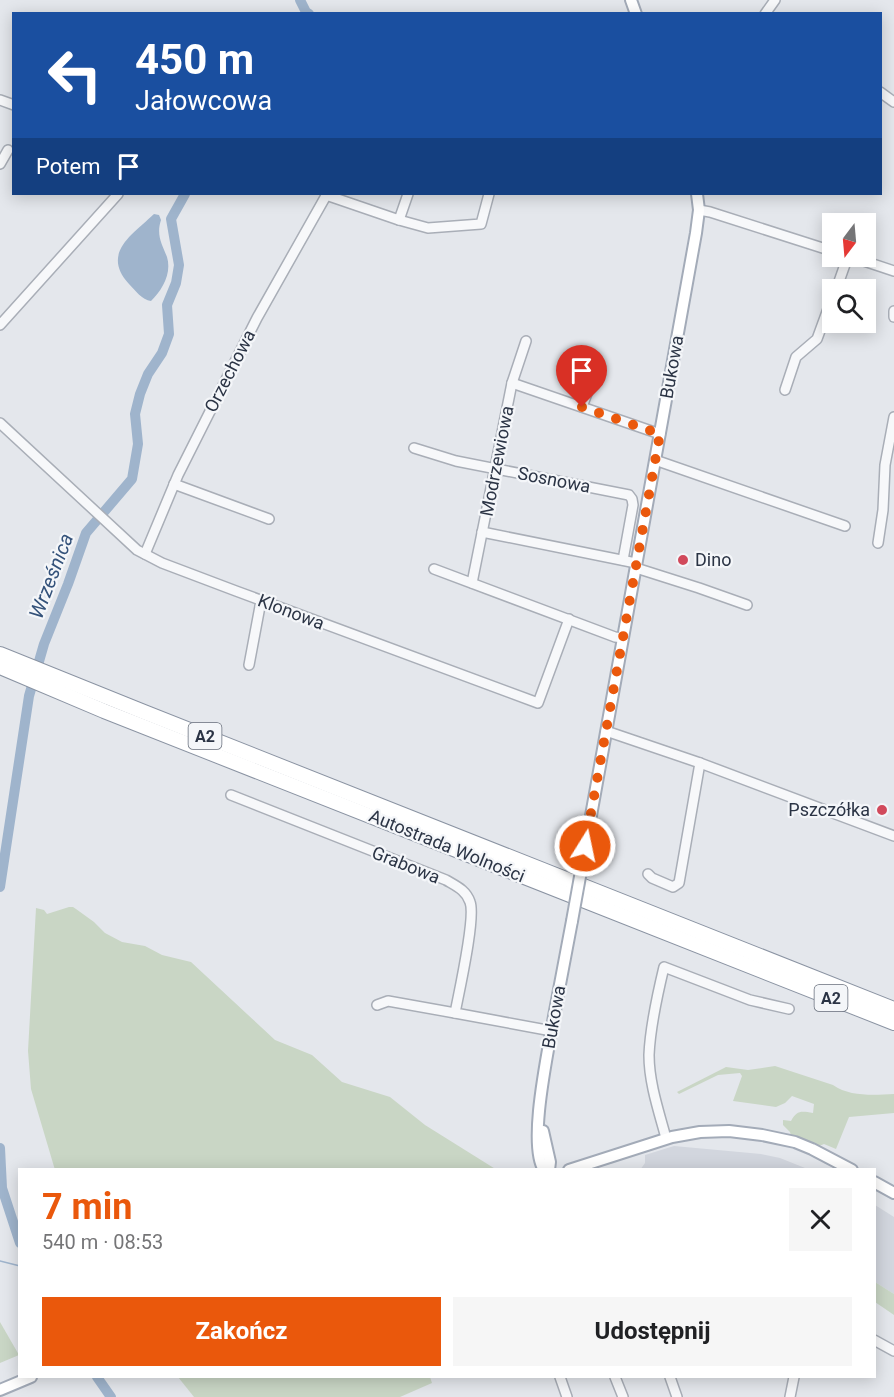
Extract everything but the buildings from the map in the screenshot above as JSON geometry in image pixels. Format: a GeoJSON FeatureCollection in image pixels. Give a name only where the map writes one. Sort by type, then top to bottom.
{"type":"FeatureCollection","features":[{"type":"Feature","properties":{"kind":"highway","name":"Autostrada Wolności"},"geometry":{"type":"LineString","coordinates":[[0,654],[23,670],[46,680],[894,1023]]}},
{"type":"Feature","properties":{"kind":"highway","name":"Autostrada Wolności"},"geometry":{"type":"LineString","coordinates":[[0,668],[23,670]]}},
{"type":"Feature","properties":{"kind":"highway","name":"Autostrada Wolności"},"geometry":{"type":"LineString","coordinates":[[46,680],[894,1009]]}},
{"type":"Feature","properties":{"kind":"main road","name":"Bukowa"},"geometry":{"type":"LineString","coordinates":[[542,1168],[540,1165],[538,1144],[542,1087],[696,233],[699,210],[697,195]]}},
{"type":"Feature","properties":{"kind":"main road","name":"Bukowa"},"geometry":{"type":"LineString","coordinates":[[540,1113],[549,1168]]}},
{"type":"Feature","properties":{"kind":"main road"},"geometry":{"type":"LineString","coordinates":[[575,1168],[666,1138],[716,1131],[762,1134],[795,1142],[848,1168]]}},
{"type":"Feature","properties":{"kind":"main road"},"geometry":{"type":"LineString","coordinates":[[876,1183],[894,1193]]}},
{"type":"Feature","properties":{"kind":"main road"},"geometry":{"type":"LineString","coordinates":[[0,1390],[29,1378]]}},
{"type":"Feature","properties":{"kind":"street"},"geometry":{"type":"LineString","coordinates":[[0,164],[8,150]]}},
{"type":"Feature","properties":{"kind":"street"},"geometry":{"type":"LineString","coordinates":[[0,325],[117,195]]}},
{"type":"Feature","properties":{"kind":"street","name":"Orzechowa"},"geometry":{"type":"LineString","coordinates":[[145,554],[174,484],[257,318],[325,195]]}},
{"type":"Feature","properties":{"kind":"street"},"geometry":{"type":"LineString","coordinates":[[329,195],[429,228],[481,224],[489,195]]}},
{"type":"Feature","properties":{"kind":"street"},"geometry":{"type":"LineString","coordinates":[[399,220],[408,195]]}},
{"type":"Feature","properties":{"kind":"street"},"geometry":{"type":"LineString","coordinates":[[699,210],[822,248]]}},
{"type":"Feature","properties":{"kind":"street"},"geometry":{"type":"LineString","coordinates":[[876,265],[894,271]]}},
{"type":"Feature","properties":{"kind":"street"},"geometry":{"type":"LineString","coordinates":[[894,311],[894,317]]}},
{"type":"Feature","properties":{"kind":"street"},"geometry":{"type":"LineString","coordinates":[[785,390],[796,357],[817,339],[822,325]]}},
{"type":"Feature","properties":{"kind":"street","name":"Modrzewiowa"},"geometry":{"type":"LineString","coordinates":[[472,583],[512,384],[526,341]]}},
{"type":"Feature","properties":{"kind":"street"},"geometry":{"type":"LineString","coordinates":[[582,407],[598,364]]}},
{"type":"Feature","properties":{"kind":"street"},"geometry":{"type":"LineString","coordinates":[[512,384],[660,434]]}},
{"type":"Feature","properties":{"kind":"street"},"geometry":{"type":"LineString","coordinates":[[878,543],[883,510],[885,465],[894,417]]}},
{"type":"Feature","properties":{"kind":"street","name":"Klonowa"},"geometry":{"type":"LineString","coordinates":[[0,423],[137,550],[162,563],[261,601],[538,703],[569,619]]}},
{"type":"Feature","properties":{"kind":"street","name":"Sosnowa"},"geometry":{"type":"LineString","coordinates":[[414,448],[456,461],[629,495],[633,505],[623,560]]}},
{"type":"Feature","properties":{"kind":"street"},"geometry":{"type":"LineString","coordinates":[[655,460],[845,526]]}},
{"type":"Feature","properties":{"kind":"street"},"geometry":{"type":"LineString","coordinates":[[174,484],[269,519]]}},
{"type":"Feature","properties":{"kind":"street"},"geometry":{"type":"LineString","coordinates":[[482,532],[623,560],[747,605]]}},
{"type":"Feature","properties":{"kind":"street"},"geometry":{"type":"LineString","coordinates":[[434,568],[622,638]]}},
{"type":"Feature","properties":{"kind":"street"},"geometry":{"type":"LineString","coordinates":[[249,665],[261,601]]}},
{"type":"Feature","properties":{"kind":"street"},"geometry":{"type":"LineString","coordinates":[[606,731],[700,763],[894,837]]}},
{"type":"Feature","properties":{"kind":"street"},"geometry":{"type":"LineString","coordinates":[[648,874],[673,887],[679,883],[700,763]]}},
{"type":"Feature","properties":{"kind":"street","name":"Grabowa"},"geometry":{"type":"LineString","coordinates":[[231,795],[446,880],[464,891],[471,903],[472,919],[455,1013]]}},
{"type":"Feature","properties":{"kind":"street"},"geometry":{"type":"LineString","coordinates":[[666,1138],[649,1056],[664,967],[750,1000],[789,1009]]}},
{"type":"Feature","properties":{"kind":"street"},"geometry":{"type":"LineString","coordinates":[[377,1005],[388,1001],[552,1031]]}},
{"type":"Feature","properties":{"kind":"street"},"geometry":{"type":"LineString","coordinates":[[876,1341],[894,1351]]}},
{"type":"Feature","properties":{"kind":"street"},"geometry":{"type":"LineString","coordinates":[[560,1378],[563,1396]]}},
{"type":"Feature","properties":{"kind":"street"},"geometry":{"type":"LineString","coordinates":[[615,1378],[623,1397]]}},
{"type":"Feature","properties":{"kind":"street"},"geometry":{"type":"LineString","coordinates":[[670,1378],[677,1397]]}},
{"type":"Feature","properties":{"kind":"street"},"geometry":{"type":"LineString","coordinates":[[790,1397],[794,1378]]}},
{"type":"Feature","properties":{"kind":"shaded area"},"geometry":{"type":"Polygon","coordinates":[[[674,1146],[761,1154],[780,1158],[805,1168],[641,1168],[645,1163],[645,1155],[674,1146]]]}},
{"type":"Feature","properties":{"kind":"shaded area"},"geometry":{"type":"Polygon","coordinates":[[[876,1206],[894,1217],[894,1294],[876,1283],[876,1206]]]}},
{"type":"Feature","properties":{"kind":"green space"},"geometry":{"type":"Polygon","coordinates":[[[73,907],[105,933],[122,942],[145,946],[162,955],[191,962],[275,1040],[312,1055],[342,1082],[390,1097],[425,1125],[494,1168],[54,1168],[31,1089],[28,1051],[36,908],[44,910],[47,914],[73,907]]]}},
{"type":"Feature","properties":{"kind":"green space"},"geometry":{"type":"Polygon","coordinates":[[[775,1066],[833,1085],[847,1092],[894,1094],[894,1113],[849,1117],[836,1149],[824,1144],[819,1146],[791,1136],[783,1125],[783,1120],[791,1121],[800,1112],[813,1113],[814,1104],[792,1096],[785,1103],[776,1107],[733,1101],[742,1076],[740,1073],[718,1075],[679,1094],[677,1092],[726,1067],[748,1070],[775,1066]]]}},
{"type":"Feature","properties":{"kind":"green space"},"geometry":{"type":"Polygon","coordinates":[[[876,1283],[894,1294],[894,1315],[876,1303],[876,1283]]]}},
{"type":"Feature","properties":{"kind":"green space"},"geometry":{"type":"Polygon","coordinates":[[[0,1322],[18,1355],[0,1363],[0,1322]]]}},
{"type":"Feature","properties":{"kind":"green space"},"geometry":{"type":"Polygon","coordinates":[[[179,1378],[430,1378],[432,1383],[400,1397],[194,1397],[179,1378]]]}},
{"type":"Feature","properties":{"kind":"water"},"geometry":{"type":"Polygon","coordinates":[[[154,214],[159,215],[161,220],[159,235],[167,257],[168,270],[162,287],[151,301],[142,297],[129,284],[121,273],[118,263],[123,245],[154,214]]]}},
{"type":"Feature","properties":{"kind":"waterway","name":"Wrześnica"},"geometry":{"type":"LineString","coordinates":[[300,0],[306,12]]}},
{"type":"Feature","properties":{"kind":"waterway","name":"Wrześnica"},"geometry":{"type":"LineString","coordinates":[[0,887],[29,696],[44,644],[86,533],[132,479],[138,444],[135,414],[140,394],[148,374],[162,353],[169,334],[167,305],[176,283],[179,265],[171,219],[184,195]]}},
{"type":"Feature","properties":{"kind":"waterway","name":"Wrześnica"},"geometry":{"type":"LineString","coordinates":[[0,1148],[2,1188],[18,1237]]}},
{"type":"Feature","properties":{"kind":"waterway"},"geometry":{"type":"LineString","coordinates":[[0,1261],[18,1266]]}},
{"type":"Feature","properties":{"kind":"waterway","name":"Wrześnica"},"geometry":{"type":"LineString","coordinates":[[98,1378],[111,1397]]}},
{"type":"Feature","properties":{"kind":"place","name":"Dino"},"geometry":{"type":"Point","coordinates":[683,560]}},
{"type":"Feature","properties":{"kind":"place","name":"Pszczółka"},"geometry":{"type":"Point","coordinates":[882,810]}},
{"type":"Feature","properties":{"kind":"route"},"geometry":{"type":"LineString","coordinates":[[582,407],[660,434],[585,846]]}}]}
